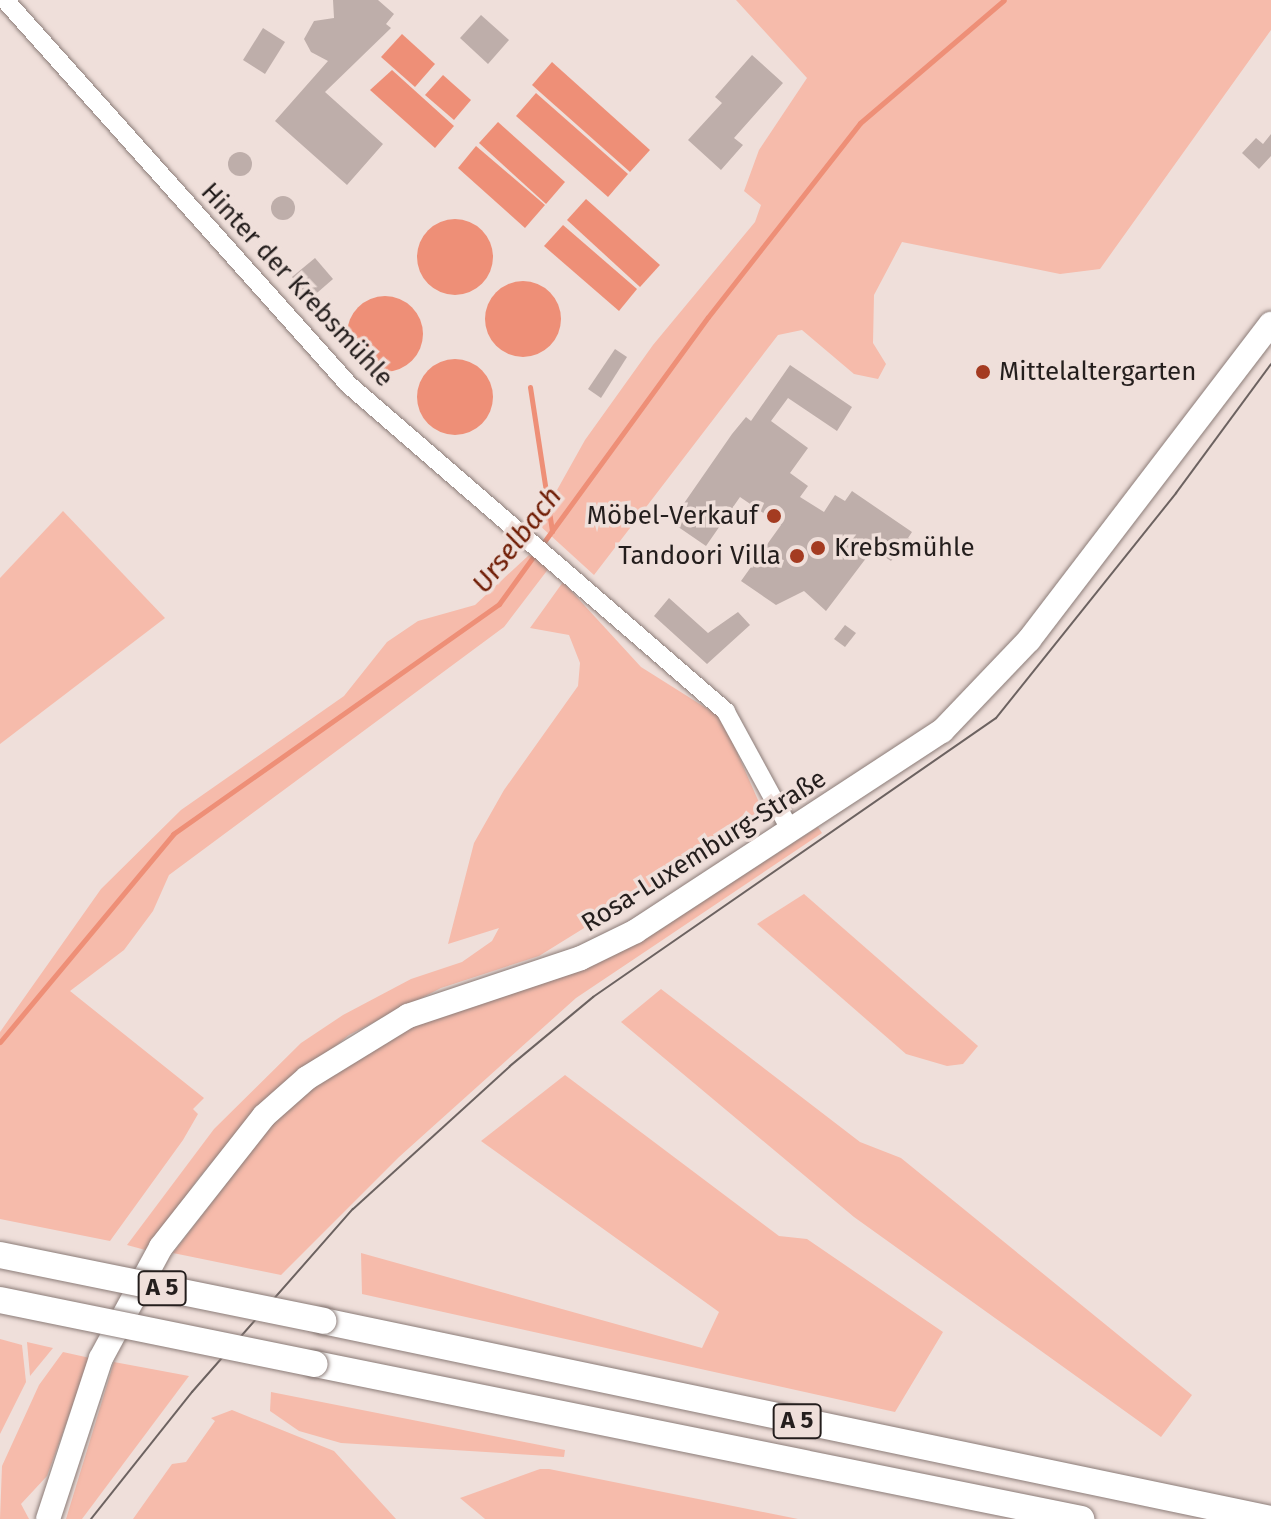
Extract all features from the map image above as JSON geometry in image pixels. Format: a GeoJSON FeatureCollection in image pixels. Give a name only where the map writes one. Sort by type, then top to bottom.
{"type":"FeatureCollection","features":[{"type":"Feature","properties":{"kind":"highway","name":"A 5"},"geometry":{"type":"LineString","coordinates":[[0,1255],[1271,1519]]}},
{"type":"Feature","properties":{"kind":"highway","name":"A 5"},"geometry":{"type":"LineString","coordinates":[[0,1300],[1081,1519]]}},
{"type":"Feature","properties":{"kind":"main road","name":"Rosa-Luxemburg-Straße"},"geometry":{"type":"LineString","coordinates":[[48,1519],[101,1358],[161,1247],[264,1116],[360,1041],[460,995],[581,958],[636,931],[903,761],[984,693],[1271,324]]}},
{"type":"Feature","properties":{"kind":"street","name":"Hinter der Krebsmühle"},"geometry":{"type":"LineString","coordinates":[[5,0],[330,366],[726,712],[791,831]]}},
{"type":"Feature","properties":{"kind":"shaded area"},"geometry":{"type":"Polygon","coordinates":[[[736,0],[1271,0],[1271,30],[1100,269],[1060,274],[902,242],[874,295],[873,343],[886,364],[878,379],[854,374],[802,330],[778,335],[594,575],[538,524],[585,440],[653,345],[755,222],[761,205],[744,191],[759,150],[807,78],[736,0]]]}},
{"type":"Feature","properties":{"kind":"shaded area"},"geometry":{"type":"Polygon","coordinates":[[[402,34],[435,64],[415,87],[381,57],[402,34]]]}},
{"type":"Feature","properties":{"kind":"shaded area"},"geometry":{"type":"Polygon","coordinates":[[[552,62],[650,150],[630,172],[532,85],[552,62]]]}},
{"type":"Feature","properties":{"kind":"shaded area"},"geometry":{"type":"Polygon","coordinates":[[[392,70],[454,126],[435,148],[370,90],[392,70]]]}},
{"type":"Feature","properties":{"kind":"shaded area"},"geometry":{"type":"Polygon","coordinates":[[[443,75],[471,100],[454,120],[425,95],[443,75]]]}},
{"type":"Feature","properties":{"kind":"shaded area"},"geometry":{"type":"Polygon","coordinates":[[[536,93],[628,174],[608,197],[516,116],[536,93]]]}},
{"type":"Feature","properties":{"kind":"shaded area"},"geometry":{"type":"Polygon","coordinates":[[[498,122],[565,182],[546,204],[479,143],[498,122]]]}},
{"type":"Feature","properties":{"kind":"shaded area"},"geometry":{"type":"Polygon","coordinates":[[[476,146],[545,205],[525,228],[458,168],[476,146]]]}},
{"type":"Feature","properties":{"kind":"shaded area"},"geometry":{"type":"Polygon","coordinates":[[[586,199],[660,265],[640,287],[567,220],[586,199]]]}},
{"type":"Feature","properties":{"kind":"shaded area"},"geometry":{"type":"Polygon","coordinates":[[[455,219],[470,222],[482,230],[490,242],[493,257],[490,272],[482,284],[470,292],[455,295],[440,292],[428,284],[420,272],[417,257],[420,242],[428,230],[440,222],[455,219]]]}},
{"type":"Feature","properties":{"kind":"shaded area"},"geometry":{"type":"Polygon","coordinates":[[[563,225],[637,289],[619,311],[544,246],[563,225]]]}},
{"type":"Feature","properties":{"kind":"shaded area"},"geometry":{"type":"Polygon","coordinates":[[[523,281],[538,284],[550,292],[558,304],[561,319],[558,334],[550,346],[538,354],[523,357],[508,354],[496,346],[488,334],[485,319],[488,304],[496,292],[508,284],[523,281]]]}},
{"type":"Feature","properties":{"kind":"shaded area"},"geometry":{"type":"Polygon","coordinates":[[[385,296],[400,299],[412,307],[420,319],[423,334],[420,349],[412,361],[400,369],[385,372],[370,369],[358,361],[350,349],[347,334],[350,319],[358,307],[370,299],[385,296]]]}},
{"type":"Feature","properties":{"kind":"shaded area"},"geometry":{"type":"Polygon","coordinates":[[[455,359],[469,362],[482,370],[490,383],[493,397],[490,411],[482,424],[469,432],[455,435],[441,432],[428,424],[420,411],[417,397],[420,383],[428,370],[441,362],[455,359]]]}},
{"type":"Feature","properties":{"kind":"shaded area"},"geometry":{"type":"Polygon","coordinates":[[[63,511],[165,618],[0,744],[0,578],[63,511]]]}},
{"type":"Feature","properties":{"kind":"shaded area"},"geometry":{"type":"Polygon","coordinates":[[[529,555],[549,568],[504,627],[169,875],[153,911],[124,950],[70,991],[204,1098],[193,1109],[198,1114],[183,1140],[110,1241],[0,1219],[0,1032],[101,889],[181,810],[344,696],[387,642],[418,621],[475,605],[529,555]]]}},
{"type":"Feature","properties":{"kind":"shaded area"},"geometry":{"type":"Polygon","coordinates":[[[563,582],[641,667],[722,718],[765,816],[539,956],[441,988],[349,1035],[254,1112],[197,1180],[149,1251],[127,1245],[214,1129],[301,1043],[343,1015],[411,979],[462,962],[492,941],[499,928],[448,944],[474,843],[504,790],[578,686],[580,663],[569,635],[530,628],[563,582]]]}},
{"type":"Feature","properties":{"kind":"shaded area"},"geometry":{"type":"Polygon","coordinates":[[[818,827],[822,833],[576,998],[399,1157],[281,1275],[173,1253],[273,1123],[306,1093],[397,1032],[644,940],[818,827]]]}},
{"type":"Feature","properties":{"kind":"shaded area"},"geometry":{"type":"Polygon","coordinates":[[[804,894],[978,1046],[963,1064],[947,1066],[906,1054],[757,924],[804,894]]]}},
{"type":"Feature","properties":{"kind":"shaded area"},"geometry":{"type":"Polygon","coordinates":[[[661,989],[860,1142],[901,1158],[1192,1395],[1161,1437],[854,1217],[621,1022],[661,989]]]}},
{"type":"Feature","properties":{"kind":"shaded area"},"geometry":{"type":"Polygon","coordinates":[[[565,1075],[779,1236],[807,1239],[943,1332],[895,1412],[362,1294],[361,1253],[702,1348],[719,1312],[481,1141],[565,1075]]]}},
{"type":"Feature","properties":{"kind":"shaded area"},"geometry":{"type":"Polygon","coordinates":[[[0,1339],[22,1345],[26,1382],[0,1434],[0,1339]]]}},
{"type":"Feature","properties":{"kind":"shaded area"},"geometry":{"type":"Polygon","coordinates":[[[27,1342],[53,1348],[30,1376],[27,1342]]]}},
{"type":"Feature","properties":{"kind":"shaded area"},"geometry":{"type":"Polygon","coordinates":[[[63,1352],[90,1358],[47,1476],[21,1504],[29,1519],[0,1519],[2,1466],[39,1385],[63,1352]]]}},
{"type":"Feature","properties":{"kind":"shaded area"},"geometry":{"type":"Polygon","coordinates":[[[114,1362],[189,1376],[82,1519],[66,1519],[114,1362]]]}},
{"type":"Feature","properties":{"kind":"shaded area"},"geometry":{"type":"Polygon","coordinates":[[[271,1392],[565,1450],[564,1457],[341,1443],[299,1431],[270,1411],[271,1392]]]}},
{"type":"Feature","properties":{"kind":"shaded area"},"geometry":{"type":"Polygon","coordinates":[[[232,1410],[334,1451],[396,1519],[133,1519],[172,1464],[186,1462],[215,1421],[211,1418],[232,1410]]]}},
{"type":"Feature","properties":{"kind":"shaded area"},"geometry":{"type":"Polygon","coordinates":[[[540,1469],[798,1519],[485,1519],[460,1498],[540,1469]]]}},
{"type":"Feature","properties":{"kind":"building"},"geometry":{"type":"Polygon","coordinates":[[[333,0],[378,0],[394,14],[386,24],[391,28],[325,92],[383,144],[347,185],[275,121],[328,61],[311,52],[304,39],[314,21],[334,18],[333,0]]]}},
{"type":"Feature","properties":{"kind":"building"},"geometry":{"type":"Polygon","coordinates":[[[481,15],[509,40],[488,64],[460,38],[481,15]]]}},
{"type":"Feature","properties":{"kind":"building"},"geometry":{"type":"Polygon","coordinates":[[[263,28],[285,42],[265,74],[243,60],[263,28]]]}},
{"type":"Feature","properties":{"kind":"building"},"geometry":{"type":"Polygon","coordinates":[[[752,55],[783,83],[734,138],[743,145],[721,170],[688,140],[722,103],[715,97],[752,55]]]}},
{"type":"Feature","properties":{"kind":"building"},"geometry":{"type":"Polygon","coordinates":[[[1271,134],[1271,156],[1259,169],[1242,153],[1256,138],[1263,144],[1271,134]]]}},
{"type":"Feature","properties":{"kind":"building"},"geometry":{"type":"Polygon","coordinates":[[[235,152],[245,152],[252,159],[252,169],[245,176],[235,176],[228,169],[228,159],[235,152]]]}},
{"type":"Feature","properties":{"kind":"building"},"geometry":{"type":"Polygon","coordinates":[[[283,196],[294,203],[295,208],[288,219],[283,220],[272,213],[271,208],[278,197],[283,196]]]}},
{"type":"Feature","properties":{"kind":"building"},"geometry":{"type":"Polygon","coordinates":[[[315,258],[333,279],[310,299],[292,277],[315,258]]]}},
{"type":"Feature","properties":{"kind":"building"},"geometry":{"type":"Polygon","coordinates":[[[615,349],[627,357],[601,398],[588,389],[615,349]]]}},
{"type":"Feature","properties":{"kind":"building"},"geometry":{"type":"Polygon","coordinates":[[[790,365],[852,407],[837,431],[788,398],[771,421],[808,448],[790,473],[808,486],[800,497],[824,512],[835,495],[845,501],[852,491],[912,532],[908,538],[914,542],[905,555],[899,551],[891,561],[873,549],[826,611],[804,591],[776,605],[741,581],[781,525],[740,497],[706,546],[671,522],[732,434],[746,417],[751,421],[790,365]]]}},
{"type":"Feature","properties":{"kind":"building"},"geometry":{"type":"Polygon","coordinates":[[[669,598],[708,633],[738,612],[750,625],[707,664],[654,616],[669,598]]]}},
{"type":"Feature","properties":{"kind":"building"},"geometry":{"type":"Polygon","coordinates":[[[845,625],[856,633],[845,647],[834,639],[845,625]]]}},
{"type":"Feature","properties":{"kind":"waterway","name":"Urselbach"},"geometry":{"type":"LineString","coordinates":[[541,546],[708,317],[860,123],[1004,0]]}},
{"type":"Feature","properties":{"kind":"waterway"},"geometry":{"type":"LineString","coordinates":[[530,387],[552,531]]}},
{"type":"Feature","properties":{"kind":"waterway","name":"Urselbach"},"geometry":{"type":"LineString","coordinates":[[0,1042],[173,834],[499,604],[535,554]]}},
{"type":"Feature","properties":{"kind":"tram line"},"geometry":{"type":"LineString","coordinates":[[91,1519],[192,1392],[353,1209],[510,1066],[593,997],[996,718],[1176,493],[1271,364]]}},
{"type":"Feature","properties":{"kind":"place","name":"Mittelaltergarten"},"geometry":{"type":"Point","coordinates":[983,372]}},
{"type":"Feature","properties":{"kind":"place","name":"Möbel-Verkauf"},"geometry":{"type":"Point","coordinates":[774,516]}},
{"type":"Feature","properties":{"kind":"place","name":"Krebsmühle"},"geometry":{"type":"Point","coordinates":[818,548]}},
{"type":"Feature","properties":{"kind":"place","name":"Tandoori Villa"},"geometry":{"type":"Point","coordinates":[797,556]}}]}
